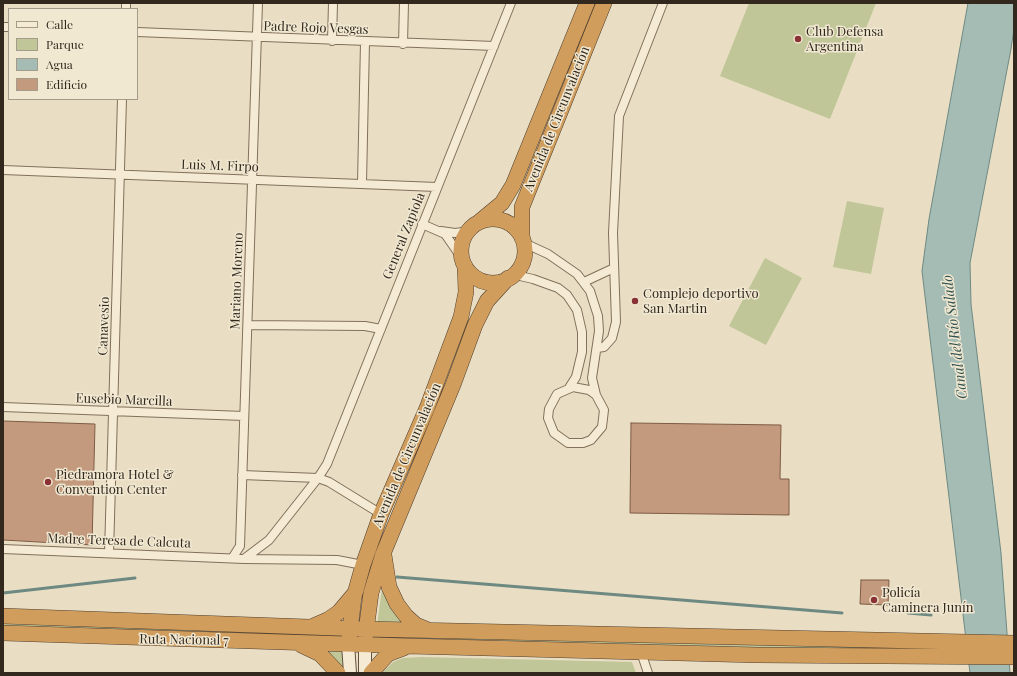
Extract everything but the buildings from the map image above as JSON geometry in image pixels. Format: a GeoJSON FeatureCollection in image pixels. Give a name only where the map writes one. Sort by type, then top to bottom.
{"type":"FeatureCollection","features":[{"type":"Feature","properties":{"kind":"highway","name":"Avenida de Circunvalación"},"geometry":{"type":"LineString","coordinates":[[348,644],[355,592],[363,565],[381,514],[427,408],[461,317],[466,292],[461,246],[464,236],[502,203],[513,185],[587,3]]}},
{"type":"Feature","properties":{"kind":"highway","name":"Avenida de Circunvalación"},"geometry":{"type":"LineString","coordinates":[[365,637],[374,578],[453,385],[475,325],[487,301],[510,277],[519,270],[524,260],[525,250],[523,240],[522,207],[604,3]]}},
{"type":"Feature","properties":{"kind":"highway"},"geometry":{"type":"LineString","coordinates":[[475,225],[490,219],[500,219],[510,223],[518,230],[523,240]]}},
{"type":"Feature","properties":{"kind":"highway"},"geometry":{"type":"LineString","coordinates":[[463,262],[471,275],[480,280],[491,283],[501,282],[510,277]]}},
{"type":"Feature","properties":{"kind":"highway"},"geometry":{"type":"LineString","coordinates":[[383,554],[389,587],[397,604],[406,616],[416,624],[430,631]]}},
{"type":"Feature","properties":{"kind":"highway"},"geometry":{"type":"LineString","coordinates":[[311,627],[329,619],[339,612],[355,592]]}},
{"type":"Feature","properties":{"kind":"highway"},"geometry":{"type":"LineString","coordinates":[[3,616],[349,628],[365,637],[407,646],[641,652],[941,650],[1014,644]]}},
{"type":"Feature","properties":{"kind":"highway"},"geometry":{"type":"LineString","coordinates":[[365,637],[430,631],[941,650],[1014,657]]}},
{"type":"Feature","properties":{"kind":"highway","name":"Ruta Nacional 7"},"geometry":{"type":"LineString","coordinates":[[3,633],[348,644],[365,637]]}},
{"type":"Feature","properties":{"kind":"highway"},"geometry":{"type":"LineString","coordinates":[[295,642],[320,654],[338,673]]}},
{"type":"Feature","properties":{"kind":"highway"},"geometry":{"type":"LineString","coordinates":[[371,673],[388,654],[407,646]]}},
{"type":"Feature","properties":{"kind":"main road"},"geometry":{"type":"LineString","coordinates":[[365,637],[365,673]]}},
{"type":"Feature","properties":{"kind":"main road"},"geometry":{"type":"LineString","coordinates":[[348,644],[350,673]]}},
{"type":"Feature","properties":{"kind":"street","name":"Mariano Moreno"},"geometry":{"type":"LineString","coordinates":[[233,557],[240,546],[258,3]]}},
{"type":"Feature","properties":{"kind":"street"},"geometry":{"type":"LineString","coordinates":[[332,41],[333,3]]}},
{"type":"Feature","properties":{"kind":"street"},"geometry":{"type":"LineString","coordinates":[[403,44],[404,3]]}},
{"type":"Feature","properties":{"kind":"street","name":"General Zapiola"},"geometry":{"type":"LineString","coordinates":[[244,559],[269,540],[318,478],[327,464],[511,3]]}},
{"type":"Feature","properties":{"kind":"street"},"geometry":{"type":"LineString","coordinates":[[597,348],[604,347],[612,338],[616,322],[613,233],[619,116],[663,3]]}},
{"type":"Feature","properties":{"kind":"street","name":"Padre Rojo Vesgas"},"geometry":{"type":"LineString","coordinates":[[138,32],[403,44],[494,46]]}},
{"type":"Feature","properties":{"kind":"street"},"geometry":{"type":"LineString","coordinates":[[362,183],[365,42]]}},
{"type":"Feature","properties":{"kind":"street","name":"Canavesio"},"geometry":{"type":"LineString","coordinates":[[109,553],[122,100]]}},
{"type":"Feature","properties":{"kind":"street","name":"Luis M. Firpo"},"geometry":{"type":"LineString","coordinates":[[3,170],[437,186]]}},
{"type":"Feature","properties":{"kind":"street"},"geometry":{"type":"LineString","coordinates":[[422,224],[445,234],[463,262]]}},
{"type":"Feature","properties":{"kind":"street"},"geometry":{"type":"LineString","coordinates":[[438,230],[455,233],[463,232],[475,225]]}},
{"type":"Feature","properties":{"kind":"street"},"geometry":{"type":"LineString","coordinates":[[523,240],[565,265],[584,282],[590,291],[598,316],[599,331],[592,378],[596,395],[604,410],[602,427],[591,440],[576,444],[568,442],[554,433],[548,418],[552,401],[557,394],[569,388],[581,387],[596,395]]}},
{"type":"Feature","properties":{"kind":"street"},"geometry":{"type":"LineString","coordinates":[[584,282],[614,268]]}},
{"type":"Feature","properties":{"kind":"street"},"geometry":{"type":"LineString","coordinates":[[510,277],[520,276],[534,279],[558,288],[567,295],[578,310],[582,332],[582,352],[576,377],[569,388]]}},
{"type":"Feature","properties":{"kind":"street"},"geometry":{"type":"LineString","coordinates":[[248,324],[365,326],[381,329]]}},
{"type":"Feature","properties":{"kind":"street","name":"Eusebio Marcilla"},"geometry":{"type":"LineString","coordinates":[[3,407],[244,416]]}},
{"type":"Feature","properties":{"kind":"street"},"geometry":{"type":"LineString","coordinates":[[242,475],[318,478],[329,482],[381,514]]}},
{"type":"Feature","properties":{"kind":"street","name":"Madre Teresa de Calcuta"},"geometry":{"type":"LineString","coordinates":[[3,549],[233,557],[244,559],[337,560],[363,565]]}},
{"type":"Feature","properties":{"kind":"street"},"geometry":{"type":"LineString","coordinates":[[641,652],[648,673]]}},
{"type":"Feature","properties":{"kind":"green space","name":"Club Defensa Argentina"},"geometry":{"type":"Polygon","coordinates":[[[749,3],[876,3],[830,119],[720,76],[749,3]]]}},
{"type":"Feature","properties":{"kind":"green space"},"geometry":{"type":"Polygon","coordinates":[[[847,201],[884,208],[871,274],[833,267],[847,201]]]}},
{"type":"Feature","properties":{"kind":"green space"},"geometry":{"type":"Polygon","coordinates":[[[765,258],[802,278],[766,345],[729,326],[765,258]]]}},
{"type":"Feature","properties":{"kind":"green space"},"geometry":{"type":"Polygon","coordinates":[[[383,581],[406,626],[377,625],[383,581]]]}},
{"type":"Feature","properties":{"kind":"green space"},"geometry":{"type":"Polygon","coordinates":[[[3,622],[277,632],[272,637],[3,628],[3,622]]]}},
{"type":"Feature","properties":{"kind":"green space"},"geometry":{"type":"Polygon","coordinates":[[[451,637],[944,646],[944,652],[434,640],[451,637]]]}},
{"type":"Feature","properties":{"kind":"green space"},"geometry":{"type":"Polygon","coordinates":[[[322,650],[344,650],[344,673],[322,650]]]}},
{"type":"Feature","properties":{"kind":"green space"},"geometry":{"type":"Polygon","coordinates":[[[421,657],[632,662],[636,673],[382,673],[393,662],[403,658],[421,657]]]}},
{"type":"Feature","properties":{"kind":"water","name":"Canal del Río Salado"},"geometry":{"type":"Polygon","coordinates":[[[968,3],[1014,3],[1014,29],[1011,49],[970,263],[971,304],[1001,553],[1010,673],[970,673],[922,271],[929,219],[968,3]]]}},
{"type":"Feature","properties":{"kind":"waterway"},"geometry":{"type":"LineString","coordinates":[[397,577],[842,613]]}},
{"type":"Feature","properties":{"kind":"waterway"},"geometry":{"type":"LineString","coordinates":[[3,593],[135,578]]}},
{"type":"Feature","properties":{"kind":"waterway"},"geometry":{"type":"LineString","coordinates":[[908,613],[931,615]]}},
{"type":"Feature","properties":{"kind":"place","name":"Club Defensa Argentina"},"geometry":{"type":"Point","coordinates":[798,39]}},
{"type":"Feature","properties":{"kind":"place","name":"Complejo deportivo San Martin"},"geometry":{"type":"Point","coordinates":[635,301]}},
{"type":"Feature","properties":{"kind":"place","name":"Piedramora Hotel & Convention Center"},"geometry":{"type":"Point","coordinates":[48,482]}},
{"type":"Feature","properties":{"kind":"place","name":"Policía Caminera Junín"},"geometry":{"type":"Point","coordinates":[874,600]}}]}
